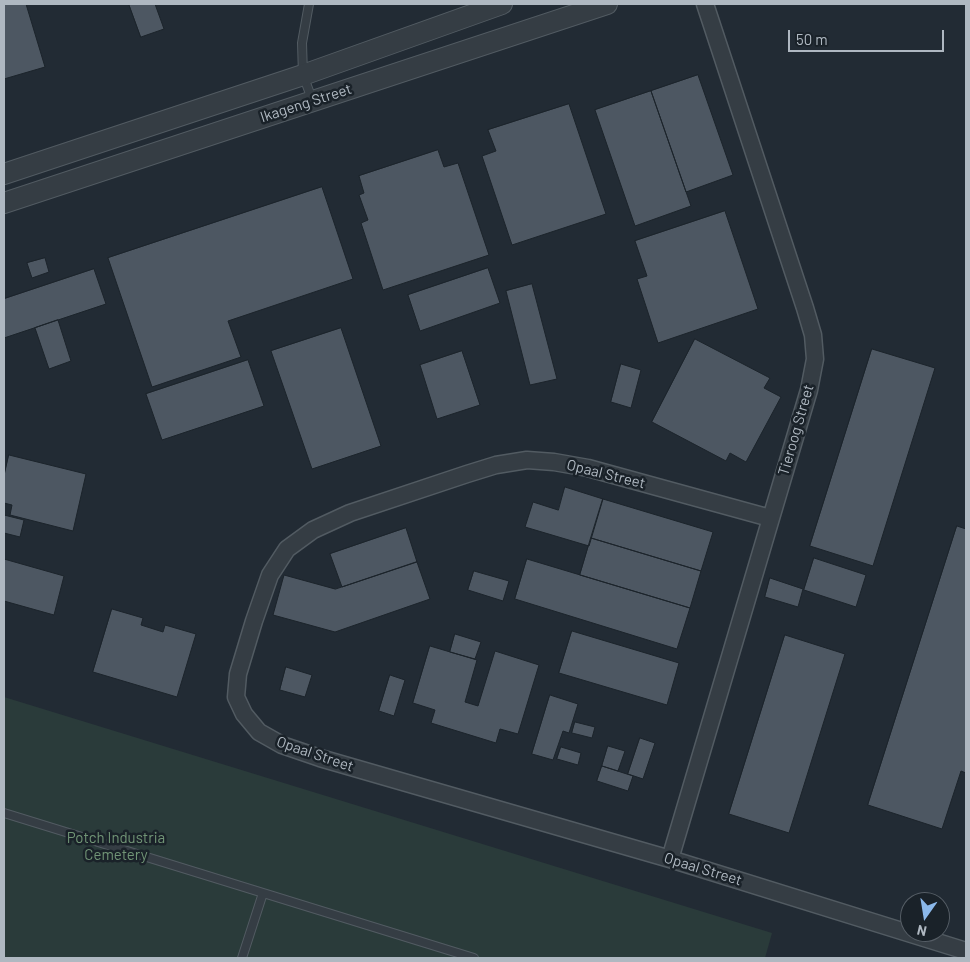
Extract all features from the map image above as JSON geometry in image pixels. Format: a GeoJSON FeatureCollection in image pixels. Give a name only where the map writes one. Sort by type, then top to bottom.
{"type":"FeatureCollection","features":[{"type":"Feature","properties":{"kind":"street","name":"Ikageng Street"},"geometry":{"type":"LineString","coordinates":[[4,174],[303,75],[502,4]]}},
{"type":"Feature","properties":{"kind":"street","name":"Ikageng Street"},"geometry":{"type":"LineString","coordinates":[[4,203],[607,4]]}},
{"type":"Feature","properties":{"kind":"street","name":"Tieroog Street"},"geometry":{"type":"LineString","coordinates":[[670,859],[809,390],[815,358],[813,335],[806,308],[705,4]]}},
{"type":"Feature","properties":{"kind":"street"},"geometry":{"type":"LineString","coordinates":[[412,36],[422,65]]}},
{"type":"Feature","properties":{"kind":"street","name":"Opaal Street"},"geometry":{"type":"LineString","coordinates":[[770,518],[588,468],[554,462],[527,460],[467,474],[350,514],[313,530],[287,549],[270,575],[238,674],[236,697],[244,714],[259,732],[282,745],[320,758],[670,859],[966,951]]}},
{"type":"Feature","properties":{"kind":"lane"},"geometry":{"type":"LineString","coordinates":[[309,4],[302,43],[303,75],[313,101]]}},
{"type":"Feature","properties":{"kind":"lane"},"geometry":{"type":"LineString","coordinates":[[4,813],[474,958]]}},
{"type":"Feature","properties":{"kind":"lane"},"geometry":{"type":"LineString","coordinates":[[242,958],[262,893]]}},
{"type":"Feature","properties":{"kind":"green space","name":"Potch Industria Cemetery"},"geometry":{"type":"Polygon","coordinates":[[[4,697],[772,933],[765,958],[4,958],[4,697]]]}},
{"type":"Feature","properties":{"kind":"building"},"geometry":{"type":"Polygon","coordinates":[[[4,4],[26,4],[45,67],[4,79],[4,4]]]}},
{"type":"Feature","properties":{"kind":"building"},"geometry":{"type":"Polygon","coordinates":[[[129,4],[155,4],[164,29],[141,37],[129,4]]]}},
{"type":"Feature","properties":{"kind":"building"},"geometry":{"type":"Polygon","coordinates":[[[698,75],[733,175],[686,192],[651,91],[698,75]]]}},
{"type":"Feature","properties":{"kind":"building"},"geometry":{"type":"Polygon","coordinates":[[[651,91],[691,206],[635,226],[595,110],[651,91]]]}},
{"type":"Feature","properties":{"kind":"building"},"geometry":{"type":"Polygon","coordinates":[[[569,104],[606,214],[512,245],[482,156],[496,151],[488,130],[569,104]]]}},
{"type":"Feature","properties":{"kind":"building"},"geometry":{"type":"Polygon","coordinates":[[[438,150],[444,167],[458,163],[489,255],[383,290],[361,223],[368,220],[359,195],[364,193],[359,176],[438,150]]]}},
{"type":"Feature","properties":{"kind":"building"},"geometry":{"type":"Polygon","coordinates":[[[322,187],[353,279],[228,321],[241,357],[152,387],[108,258],[322,187]]]}},
{"type":"Feature","properties":{"kind":"building"},"geometry":{"type":"Polygon","coordinates":[[[725,211],[758,309],[658,343],[637,279],[647,276],[635,241],[725,211]]]}},
{"type":"Feature","properties":{"kind":"building"},"geometry":{"type":"Polygon","coordinates":[[[45,258],[49,272],[32,278],[27,263],[45,258]]]}},
{"type":"Feature","properties":{"kind":"building"},"geometry":{"type":"Polygon","coordinates":[[[488,268],[500,303],[420,331],[408,295],[488,268]]]}},
{"type":"Feature","properties":{"kind":"building"},"geometry":{"type":"Polygon","coordinates":[[[94,269],[106,304],[4,338],[4,299],[94,269]]]}},
{"type":"Feature","properties":{"kind":"building"},"geometry":{"type":"Polygon","coordinates":[[[532,284],[557,379],[530,385],[506,291],[532,284]]]}},
{"type":"Feature","properties":{"kind":"building"},"geometry":{"type":"Polygon","coordinates":[[[58,320],[71,361],[49,369],[35,328],[58,320]]]}},
{"type":"Feature","properties":{"kind":"building"},"geometry":{"type":"Polygon","coordinates":[[[341,328],[381,446],[312,469],[271,351],[341,328]]]}},
{"type":"Feature","properties":{"kind":"building"},"geometry":{"type":"Polygon","coordinates":[[[695,339],[770,378],[764,388],[781,397],[746,462],[730,453],[726,461],[652,422],[695,339]]]}},
{"type":"Feature","properties":{"kind":"building"},"geometry":{"type":"Polygon","coordinates":[[[872,349],[935,368],[873,566],[810,546],[872,349]]]}},
{"type":"Feature","properties":{"kind":"building"},"geometry":{"type":"Polygon","coordinates":[[[462,351],[480,405],[437,419],[420,365],[462,351]]]}},
{"type":"Feature","properties":{"kind":"building"},"geometry":{"type":"Polygon","coordinates":[[[248,360],[264,406],[162,440],[146,394],[248,360]]]}},
{"type":"Feature","properties":{"kind":"building"},"geometry":{"type":"Polygon","coordinates":[[[621,364],[641,370],[631,408],[611,402],[621,364]]]}},
{"type":"Feature","properties":{"kind":"building"},"geometry":{"type":"Polygon","coordinates":[[[9,455],[86,474],[73,531],[10,515],[12,505],[4,503],[4,476],[9,455]]]}},
{"type":"Feature","properties":{"kind":"building"},"geometry":{"type":"Polygon","coordinates":[[[565,487],[603,499],[589,546],[525,527],[533,502],[558,510],[565,487]]]}},
{"type":"Feature","properties":{"kind":"building"},"geometry":{"type":"Polygon","coordinates":[[[603,499],[713,532],[701,571],[591,538],[603,499]]]}},
{"type":"Feature","properties":{"kind":"building"},"geometry":{"type":"Polygon","coordinates":[[[4,515],[24,520],[20,537],[4,533],[4,515]]]}},
{"type":"Feature","properties":{"kind":"building"},"geometry":{"type":"Polygon","coordinates":[[[957,526],[966,529],[966,773],[961,771],[942,829],[868,805],[957,526]]]}},
{"type":"Feature","properties":{"kind":"building"},"geometry":{"type":"Polygon","coordinates":[[[406,528],[417,562],[342,587],[330,554],[406,528]]]}},
{"type":"Feature","properties":{"kind":"building"},"geometry":{"type":"Polygon","coordinates":[[[591,538],[701,571],[690,608],[580,575],[591,538]]]}},
{"type":"Feature","properties":{"kind":"building"},"geometry":{"type":"Polygon","coordinates":[[[814,558],[866,575],[856,607],[804,590],[814,558]]]}},
{"type":"Feature","properties":{"kind":"building"},"geometry":{"type":"Polygon","coordinates":[[[4,559],[64,576],[54,615],[4,601],[4,559]]]}},
{"type":"Feature","properties":{"kind":"building"},"geometry":{"type":"Polygon","coordinates":[[[527,559],[690,608],[677,649],[515,599],[527,559]]]}},
{"type":"Feature","properties":{"kind":"building"},"geometry":{"type":"Polygon","coordinates":[[[417,562],[430,599],[335,632],[273,615],[284,575],[335,589],[417,562]]]}},
{"type":"Feature","properties":{"kind":"building"},"geometry":{"type":"Polygon","coordinates":[[[474,571],[509,581],[503,601],[468,590],[474,571]]]}},
{"type":"Feature","properties":{"kind":"building"},"geometry":{"type":"Polygon","coordinates":[[[770,578],[803,589],[798,607],[765,597],[770,578]]]}},
{"type":"Feature","properties":{"kind":"building"},"geometry":{"type":"Polygon","coordinates":[[[112,609],[143,618],[141,625],[163,632],[165,625],[196,634],[177,697],[93,672],[112,609]]]}},
{"type":"Feature","properties":{"kind":"building"},"geometry":{"type":"Polygon","coordinates":[[[572,631],[679,663],[667,705],[559,673],[572,631]]]}},
{"type":"Feature","properties":{"kind":"building"},"geometry":{"type":"Polygon","coordinates":[[[455,634],[481,642],[475,659],[450,652],[455,634]]]}},
{"type":"Feature","properties":{"kind":"building"},"geometry":{"type":"Polygon","coordinates":[[[785,635],[845,654],[789,833],[729,814],[785,635]]]}},
{"type":"Feature","properties":{"kind":"building"},"geometry":{"type":"Polygon","coordinates":[[[430,646],[477,660],[465,702],[478,706],[495,651],[539,665],[518,734],[500,729],[496,743],[431,723],[435,710],[413,703],[430,646]]]}},
{"type":"Feature","properties":{"kind":"building"},"geometry":{"type":"Polygon","coordinates":[[[286,667],[312,675],[305,697],[280,690],[286,667]]]}},
{"type":"Feature","properties":{"kind":"building"},"geometry":{"type":"Polygon","coordinates":[[[390,675],[405,680],[394,716],[379,711],[390,675]]]}},
{"type":"Feature","properties":{"kind":"building"},"geometry":{"type":"Polygon","coordinates":[[[550,695],[578,704],[569,733],[563,731],[553,760],[532,754],[550,695]]]}},
{"type":"Feature","properties":{"kind":"building"},"geometry":{"type":"Polygon","coordinates":[[[575,722],[595,727],[592,738],[572,733],[575,722]]]}},
{"type":"Feature","properties":{"kind":"building"},"geometry":{"type":"Polygon","coordinates":[[[640,738],[655,743],[643,779],[628,774],[640,738]]]}},
{"type":"Feature","properties":{"kind":"building"},"geometry":{"type":"Polygon","coordinates":[[[608,746],[625,751],[618,771],[602,766],[608,746]]]}},
{"type":"Feature","properties":{"kind":"building"},"geometry":{"type":"Polygon","coordinates":[[[561,747],[581,753],[578,765],[557,759],[561,747]]]}},
{"type":"Feature","properties":{"kind":"building"},"geometry":{"type":"Polygon","coordinates":[[[602,766],[633,776],[628,791],[597,781],[602,766]]]}}]}
